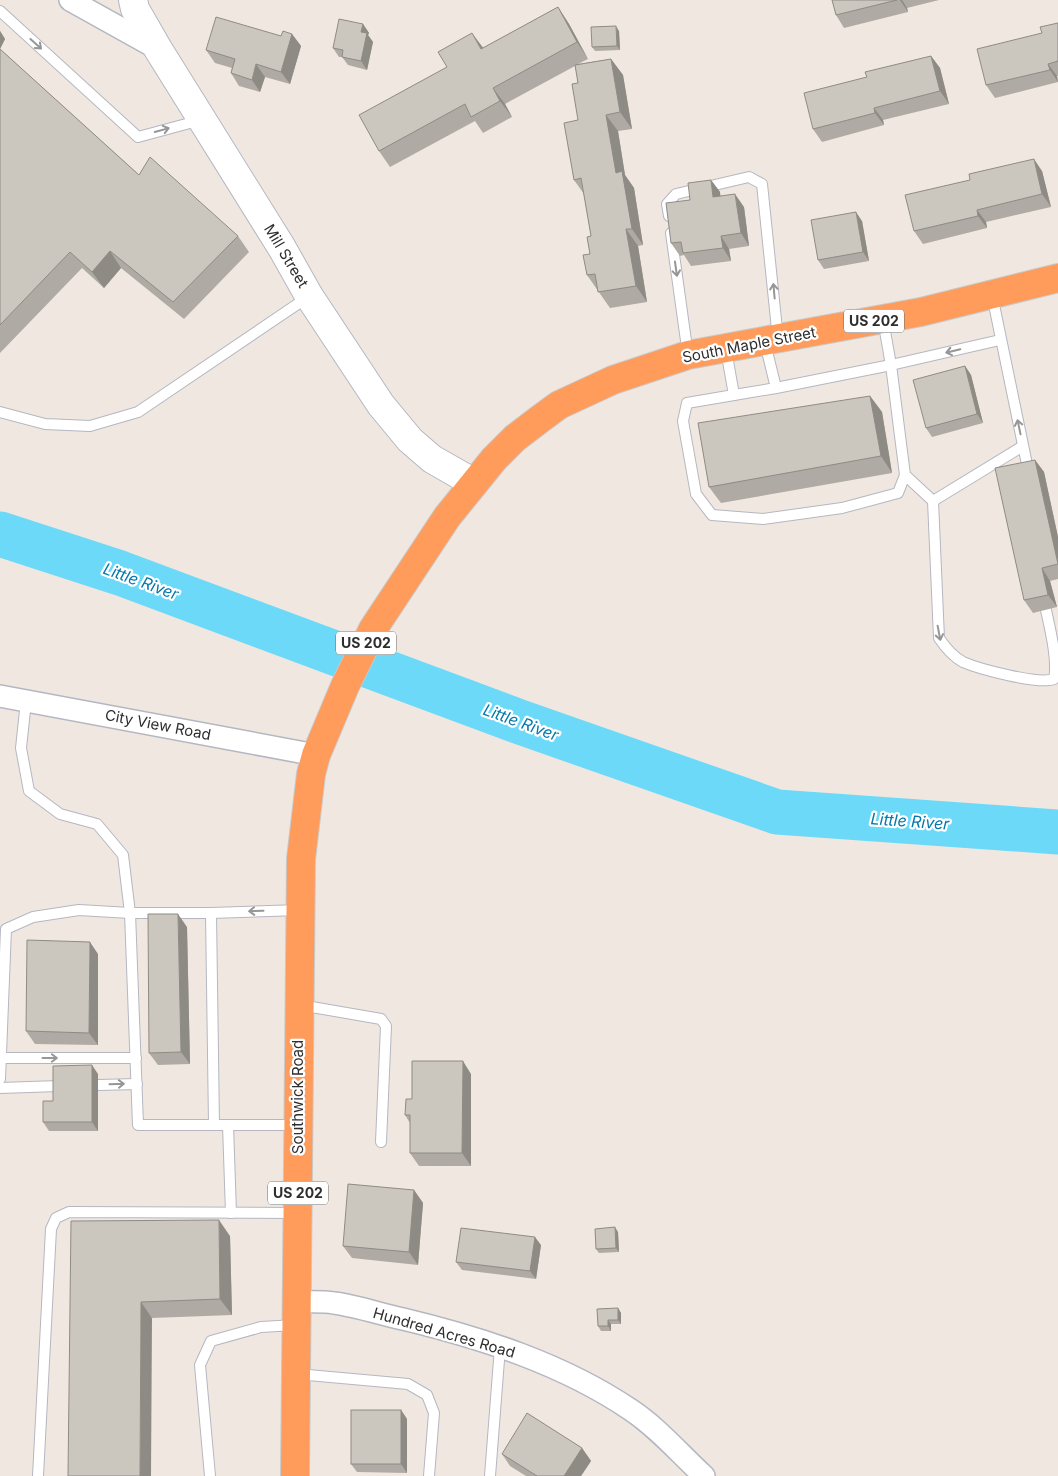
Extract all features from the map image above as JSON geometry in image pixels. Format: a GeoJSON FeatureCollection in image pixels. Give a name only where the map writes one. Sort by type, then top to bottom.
{"type":"FeatureCollection","features":[{"type":"Feature","properties":{"kind":"highway","name":"South Maple Street"},"geometry":{"type":"LineString","coordinates":[[474,483],[515,438],[559,405],[613,380],[688,355],[921,312],[1058,278]]}},
{"type":"Feature","properties":{"kind":"highway","name":"Southwick Road"},"geometry":{"type":"LineString","coordinates":[[295,1476],[301,859],[310,784],[316,754],[345,686],[373,629],[436,531],[474,483]]}},
{"type":"Feature","properties":{"kind":"street"},"geometry":{"type":"LineString","coordinates":[[70,0],[158,49]]}},
{"type":"Feature","properties":{"kind":"street","name":"Mill Street"},"geometry":{"type":"LineString","coordinates":[[133,0],[135,9],[158,49],[282,248],[309,296],[381,405],[410,440],[432,458],[474,483]]}},
{"type":"Feature","properties":{"kind":"street","name":"City View Road"},"geometry":{"type":"LineString","coordinates":[[0,696],[316,754]]}},
{"type":"Feature","properties":{"kind":"street","name":"Hundred Acres Road"},"geometry":{"type":"LineString","coordinates":[[296,1313],[332,1302],[426,1325],[500,1347],[580,1380],[632,1411],[704,1476]]}},
{"type":"Feature","properties":{"kind":"lane"},"geometry":{"type":"LineString","coordinates":[[0,11],[138,137],[202,119]]}},
{"type":"Feature","properties":{"kind":"lane"},"geometry":{"type":"LineString","coordinates":[[688,355],[667,204],[676,194],[749,177],[762,184],[776,388]]}},
{"type":"Feature","properties":{"kind":"lane"},"geometry":{"type":"LineString","coordinates":[[991,294],[1029,475]]}},
{"type":"Feature","properties":{"kind":"lane"},"geometry":{"type":"LineString","coordinates":[[0,412],[45,424],[90,426],[138,412],[309,296]]}},
{"type":"Feature","properties":{"kind":"lane"},"geometry":{"type":"LineString","coordinates":[[882,319],[891,366],[905,475],[898,493],[842,508],[763,520],[712,515],[696,494],[683,421],[687,403],[891,366],[1000,340]]}},
{"type":"Feature","properties":{"kind":"lane"},"geometry":{"type":"LineString","coordinates":[[726,349],[734,395]]}},
{"type":"Feature","properties":{"kind":"lane"},"geometry":{"type":"LineString","coordinates":[[933,500],[1023,446]]}},
{"type":"Feature","properties":{"kind":"lane"},"geometry":{"type":"LineString","coordinates":[[905,475],[933,500],[939,638],[947,650],[963,662],[1004,673],[1048,681],[1054,679],[1057,669],[1055,650],[1046,610]]}},
{"type":"Feature","properties":{"kind":"lane"},"geometry":{"type":"LineString","coordinates":[[26,701],[21,748],[29,791],[60,814],[97,824],[123,855],[130,913],[138,1125],[298,1125]]}},
{"type":"Feature","properties":{"kind":"lane"},"geometry":{"type":"LineString","coordinates":[[0,1079],[6,929],[33,917],[79,910],[130,913],[210,913],[301,910]]}},
{"type":"Feature","properties":{"kind":"lane"},"geometry":{"type":"LineString","coordinates":[[210,913],[214,1125]]}},
{"type":"Feature","properties":{"kind":"lane"},"geometry":{"type":"LineString","coordinates":[[299,1004],[381,1019],[386,1026],[381,1142]]}},
{"type":"Feature","properties":{"kind":"lane"},"geometry":{"type":"LineString","coordinates":[[1,1058],[136,1058]]}},
{"type":"Feature","properties":{"kind":"lane"},"geometry":{"type":"LineString","coordinates":[[98,1085],[137,1084]]}},
{"type":"Feature","properties":{"kind":"lane"},"geometry":{"type":"LineString","coordinates":[[0,1088],[59,1086]]}},
{"type":"Feature","properties":{"kind":"lane"},"geometry":{"type":"LineString","coordinates":[[228,1125],[231,1213]]}},
{"type":"Feature","properties":{"kind":"lane"},"geometry":{"type":"LineString","coordinates":[[38,1476],[51,1229],[56,1218],[69,1212],[298,1213]]}},
{"type":"Feature","properties":{"kind":"lane"},"geometry":{"type":"LineString","coordinates":[[210,1476],[200,1365],[210,1341],[261,1327],[296,1313]]}},
{"type":"Feature","properties":{"kind":"lane"},"geometry":{"type":"LineString","coordinates":[[490,1476],[500,1347]]}},
{"type":"Feature","properties":{"kind":"lane"},"geometry":{"type":"LineString","coordinates":[[296,1374],[408,1384],[427,1395],[434,1413],[429,1476]]}},
{"type":"Feature","properties":{"kind":"building"},"geometry":{"type":"Polygon","coordinates":[[[832,0],[897,0],[836,15],[832,0]]]}},
{"type":"Feature","properties":{"kind":"building"},"geometry":{"type":"Polygon","coordinates":[[[558,7],[577,42],[493,88],[500,101],[471,117],[465,104],[379,151],[359,115],[447,67],[438,52],[472,33],[481,49],[558,7]]]}},
{"type":"Feature","properties":{"kind":"building"},"geometry":{"type":"Polygon","coordinates":[[[216,17],[281,36],[283,31],[292,34],[281,72],[256,64],[252,80],[231,73],[235,59],[206,50],[216,17]]]}},
{"type":"Feature","properties":{"kind":"building"},"geometry":{"type":"Polygon","coordinates":[[[339,19],[363,24],[361,32],[367,33],[361,61],[342,57],[343,50],[333,48],[339,19]]]}},
{"type":"Feature","properties":{"kind":"building"},"geometry":{"type":"Polygon","coordinates":[[[1058,23],[1058,61],[1048,64],[1050,70],[986,85],[977,49],[1042,33],[1040,27],[1058,23]]]}},
{"type":"Feature","properties":{"kind":"building"},"geometry":{"type":"Polygon","coordinates":[[[616,26],[617,46],[592,47],[591,27],[616,26]]]}},
{"type":"Feature","properties":{"kind":"building"},"geometry":{"type":"Polygon","coordinates":[[[0,49],[139,175],[150,157],[238,236],[173,302],[110,251],[92,272],[70,252],[0,325],[0,49]]]}},
{"type":"Feature","properties":{"kind":"building"},"geometry":{"type":"Polygon","coordinates":[[[931,56],[940,91],[874,108],[875,113],[813,129],[804,93],[867,77],[865,72],[931,56]]]}},
{"type":"Feature","properties":{"kind":"building"},"geometry":{"type":"Polygon","coordinates":[[[611,59],[620,112],[606,115],[616,173],[622,171],[632,229],[626,229],[636,286],[598,292],[595,274],[587,275],[583,255],[590,254],[587,237],[591,236],[581,178],[574,180],[564,123],[578,120],[572,84],[578,83],[575,65],[611,59]]]}},
{"type":"Feature","properties":{"kind":"building"},"geometry":{"type":"Polygon","coordinates":[[[1034,159],[1042,194],[977,210],[978,216],[914,231],[905,195],[970,180],[969,174],[1034,159]]]}},
{"type":"Feature","properties":{"kind":"building"},"geometry":{"type":"Polygon","coordinates":[[[711,180],[713,197],[735,194],[741,233],[721,236],[723,248],[683,253],[681,242],[671,243],[666,203],[690,200],[688,183],[711,180]]]}},
{"type":"Feature","properties":{"kind":"building"},"geometry":{"type":"Polygon","coordinates":[[[856,212],[863,252],[818,260],[811,220],[856,212]]]}},
{"type":"Feature","properties":{"kind":"building"},"geometry":{"type":"Polygon","coordinates":[[[965,366],[977,414],[926,428],[913,380],[965,366]]]}},
{"type":"Feature","properties":{"kind":"building"},"geometry":{"type":"Polygon","coordinates":[[[870,396],[881,456],[709,487],[698,423],[870,396]]]}},
{"type":"Feature","properties":{"kind":"building"},"geometry":{"type":"Polygon","coordinates":[[[1035,460],[1058,564],[1042,568],[1048,595],[1024,600],[995,468],[1035,460]]]}},
{"type":"Feature","properties":{"kind":"building"},"geometry":{"type":"Polygon","coordinates":[[[148,914],[178,914],[181,1052],[149,1053],[148,914]]]}},
{"type":"Feature","properties":{"kind":"building"},"geometry":{"type":"Polygon","coordinates":[[[27,940],[90,942],[89,1033],[26,1031],[27,940]]]}},
{"type":"Feature","properties":{"kind":"building"},"geometry":{"type":"Polygon","coordinates":[[[412,1061],[463,1061],[462,1153],[410,1153],[410,1115],[405,1115],[406,1099],[412,1099],[412,1061]]]}},
{"type":"Feature","properties":{"kind":"building"},"geometry":{"type":"Polygon","coordinates":[[[92,1065],[92,1122],[43,1122],[43,1101],[53,1101],[53,1066],[92,1065]]]}},
{"type":"Feature","properties":{"kind":"building"},"geometry":{"type":"Polygon","coordinates":[[[348,1184],[414,1190],[409,1252],[343,1246],[348,1184]]]}},
{"type":"Feature","properties":{"kind":"building"},"geometry":{"type":"Polygon","coordinates":[[[219,1220],[220,1299],[141,1302],[140,1476],[68,1476],[71,1221],[219,1220]]]}},
{"type":"Feature","properties":{"kind":"building"},"geometry":{"type":"Polygon","coordinates":[[[615,1227],[616,1248],[596,1249],[595,1229],[615,1227]]]}},
{"type":"Feature","properties":{"kind":"building"},"geometry":{"type":"Polygon","coordinates":[[[461,1228],[535,1237],[530,1271],[456,1262],[461,1228]]]}},
{"type":"Feature","properties":{"kind":"building"},"geometry":{"type":"Polygon","coordinates":[[[618,1308],[618,1320],[608,1320],[608,1326],[598,1326],[597,1309],[618,1308]]]}},
{"type":"Feature","properties":{"kind":"building"},"geometry":{"type":"Polygon","coordinates":[[[351,1410],[401,1410],[401,1464],[351,1464],[351,1410]]]}},
{"type":"Feature","properties":{"kind":"building"},"geometry":{"type":"Polygon","coordinates":[[[527,1413],[582,1448],[564,1476],[537,1476],[502,1454],[527,1413]]]}},
{"type":"Feature","properties":{"kind":"waterway","name":"Little River"},"geometry":{"type":"LineString","coordinates":[[0,534],[120,573],[520,722],[777,812],[1058,832]]}}]}
